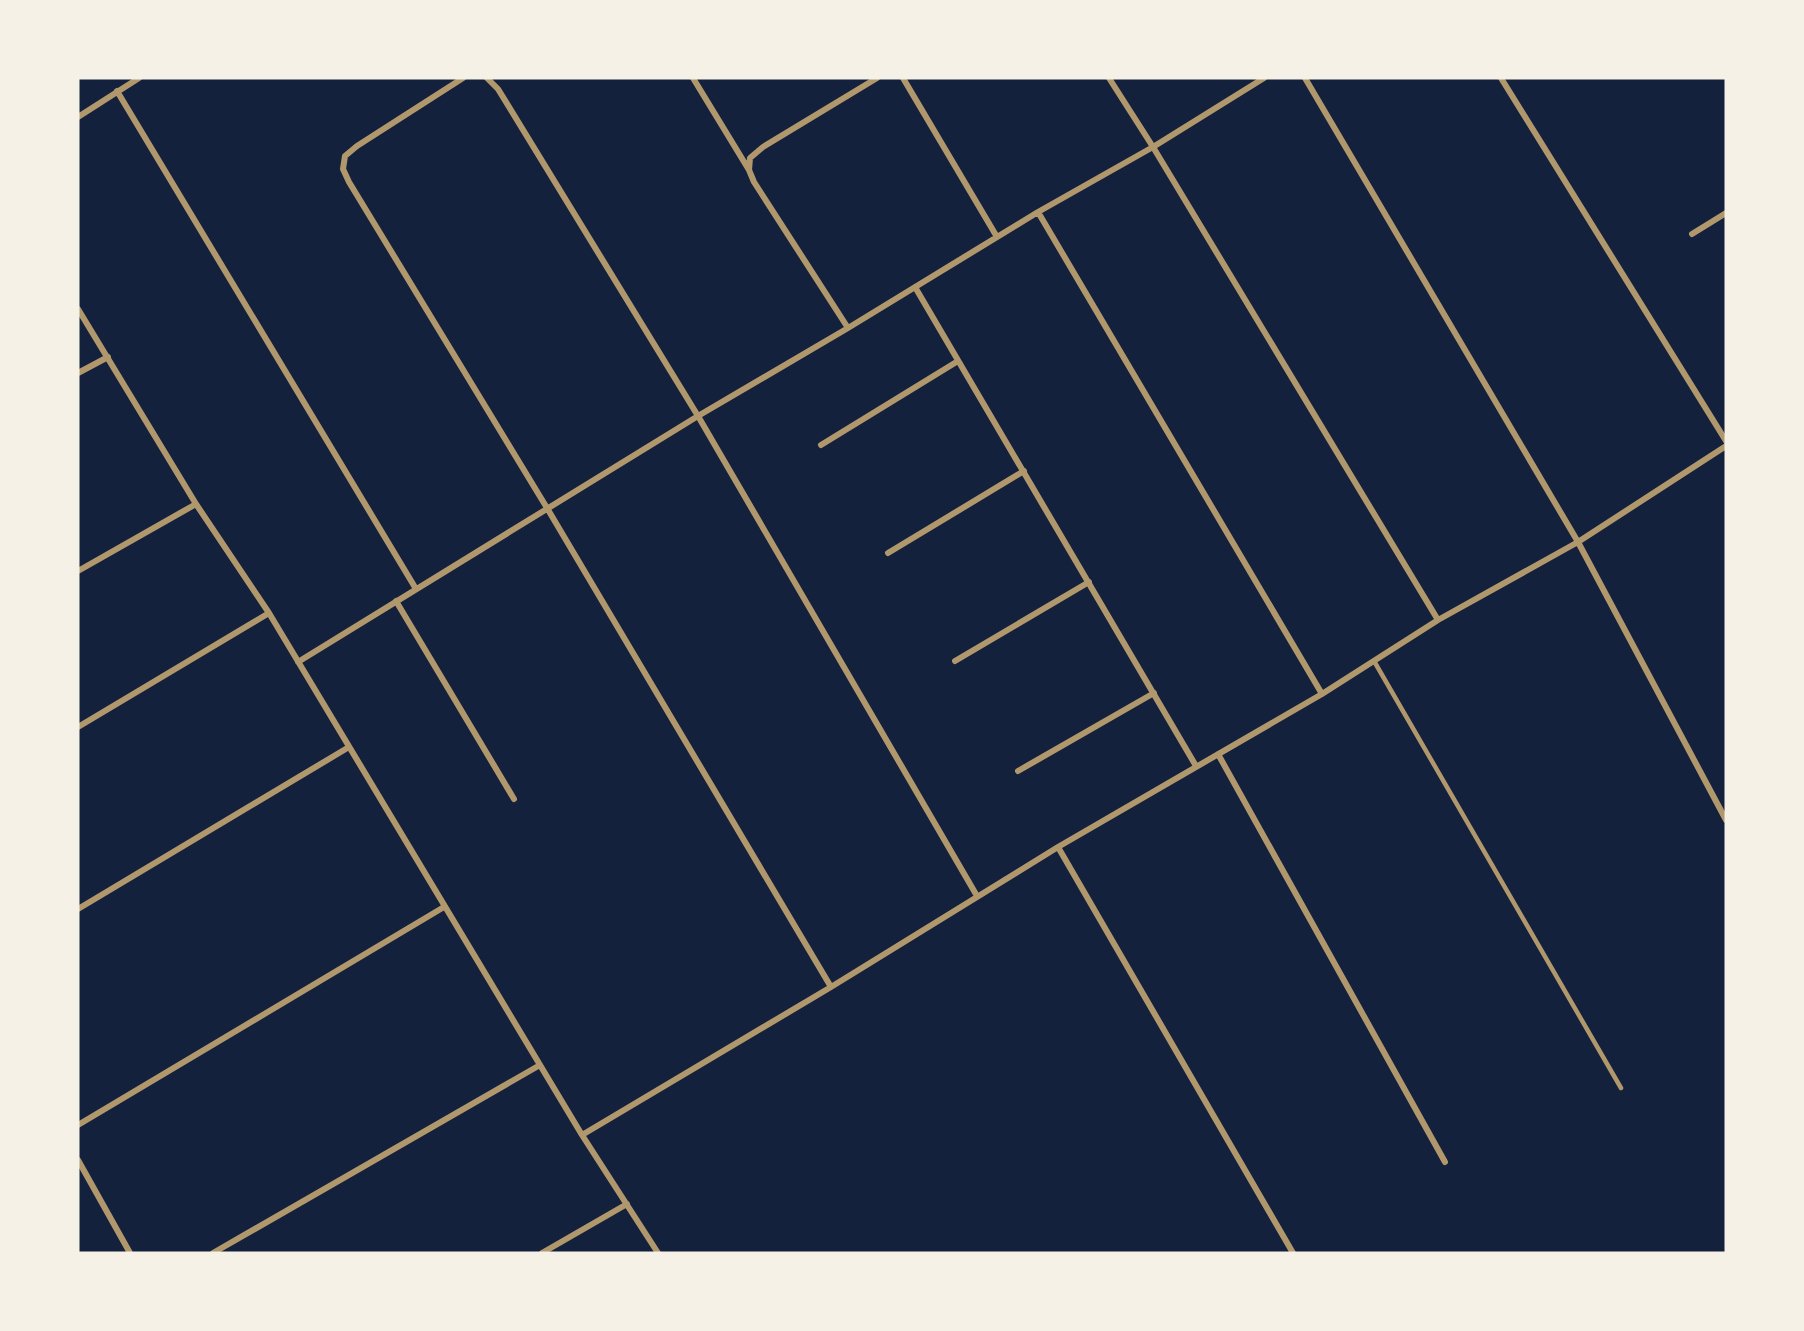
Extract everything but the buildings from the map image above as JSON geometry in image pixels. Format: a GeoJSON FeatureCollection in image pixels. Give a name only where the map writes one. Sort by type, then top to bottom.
{"type":"FeatureCollection","features":[{"type":"Feature","properties":{"kind":"street"},"geometry":{"type":"LineString","coordinates":[[78,117],[139,78]]}},
{"type":"Feature","properties":{"kind":"street"},"geometry":{"type":"LineString","coordinates":[[463,78],[357,146],[345,156],[343,170],[547,508],[831,987]]}},
{"type":"Feature","properties":{"kind":"street"},"geometry":{"type":"LineString","coordinates":[[487,78],[498,89],[698,416],[977,896]]}},
{"type":"Feature","properties":{"kind":"street"},"geometry":{"type":"LineString","coordinates":[[693,78],[754,182],[848,328]]}},
{"type":"Feature","properties":{"kind":"street"},"geometry":{"type":"LineString","coordinates":[[749,170],[750,158],[763,147],[878,78]]}},
{"type":"Feature","properties":{"kind":"street"},"geometry":{"type":"LineString","coordinates":[[903,78],[997,237]]}},
{"type":"Feature","properties":{"kind":"street"},"geometry":{"type":"LineString","coordinates":[[1109,78],[1153,147],[1438,620]]}},
{"type":"Feature","properties":{"kind":"street"},"geometry":{"type":"LineString","coordinates":[[298,662],[698,416],[1038,212],[1153,147],[1264,78]]}},
{"type":"Feature","properties":{"kind":"street"},"geometry":{"type":"LineString","coordinates":[[1305,78],[1578,542],[1726,820]]}},
{"type":"Feature","properties":{"kind":"street"},"geometry":{"type":"LineString","coordinates":[[1501,78],[1726,441]]}},
{"type":"Feature","properties":{"kind":"street"},"geometry":{"type":"LineString","coordinates":[[117,91],[416,589]]}},
{"type":"Feature","properties":{"kind":"street"},"geometry":{"type":"LineString","coordinates":[[1038,212],[1322,694]]}},
{"type":"Feature","properties":{"kind":"street"},"geometry":{"type":"LineString","coordinates":[[1692,234],[1726,213]]}},
{"type":"Feature","properties":{"kind":"street"},"geometry":{"type":"LineString","coordinates":[[915,287],[1196,766]]}},
{"type":"Feature","properties":{"kind":"street"},"geometry":{"type":"LineString","coordinates":[[78,309],[196,504],[269,613],[582,1135],[658,1253]]}},
{"type":"Feature","properties":{"kind":"street"},"geometry":{"type":"LineString","coordinates":[[78,373],[108,357]]}},
{"type":"Feature","properties":{"kind":"street"},"geometry":{"type":"LineString","coordinates":[[821,445],[958,360]]}},
{"type":"Feature","properties":{"kind":"street"},"geometry":{"type":"LineString","coordinates":[[582,1135],[831,987],[1058,847],[1322,694],[1438,620],[1578,542],[1726,446]]}},
{"type":"Feature","properties":{"kind":"street"},"geometry":{"type":"LineString","coordinates":[[888,553],[1024,471]]}},
{"type":"Feature","properties":{"kind":"street"},"geometry":{"type":"LineString","coordinates":[[78,570],[196,504]]}},
{"type":"Feature","properties":{"kind":"street"},"geometry":{"type":"LineString","coordinates":[[955,662],[1089,582]]}},
{"type":"Feature","properties":{"kind":"street"},"geometry":{"type":"LineString","coordinates":[[396,601],[514,799]]}},
{"type":"Feature","properties":{"kind":"street"},"geometry":{"type":"LineString","coordinates":[[78,726],[269,613]]}},
{"type":"Feature","properties":{"kind":"street"},"geometry":{"type":"LineString","coordinates":[[1018,771],[1154,693]]}},
{"type":"Feature","properties":{"kind":"street"},"geometry":{"type":"LineString","coordinates":[[78,909],[349,747]]}},
{"type":"Feature","properties":{"kind":"street"},"geometry":{"type":"LineString","coordinates":[[1218,754],[1445,1162]]}},
{"type":"Feature","properties":{"kind":"street"},"geometry":{"type":"LineString","coordinates":[[1058,847],[1293,1253]]}},
{"type":"Feature","properties":{"kind":"street"},"geometry":{"type":"LineString","coordinates":[[78,1125],[444,907]]}},
{"type":"Feature","properties":{"kind":"street"},"geometry":{"type":"LineString","coordinates":[[213,1253],[540,1065]]}},
{"type":"Feature","properties":{"kind":"street"},"geometry":{"type":"LineString","coordinates":[[78,1160],[130,1253]]}},
{"type":"Feature","properties":{"kind":"street"},"geometry":{"type":"LineString","coordinates":[[542,1253],[627,1204]]}},
{"type":"Feature","properties":{"kind":"lane"},"geometry":{"type":"LineString","coordinates":[[1374,661],[1621,1088]]}}]}
